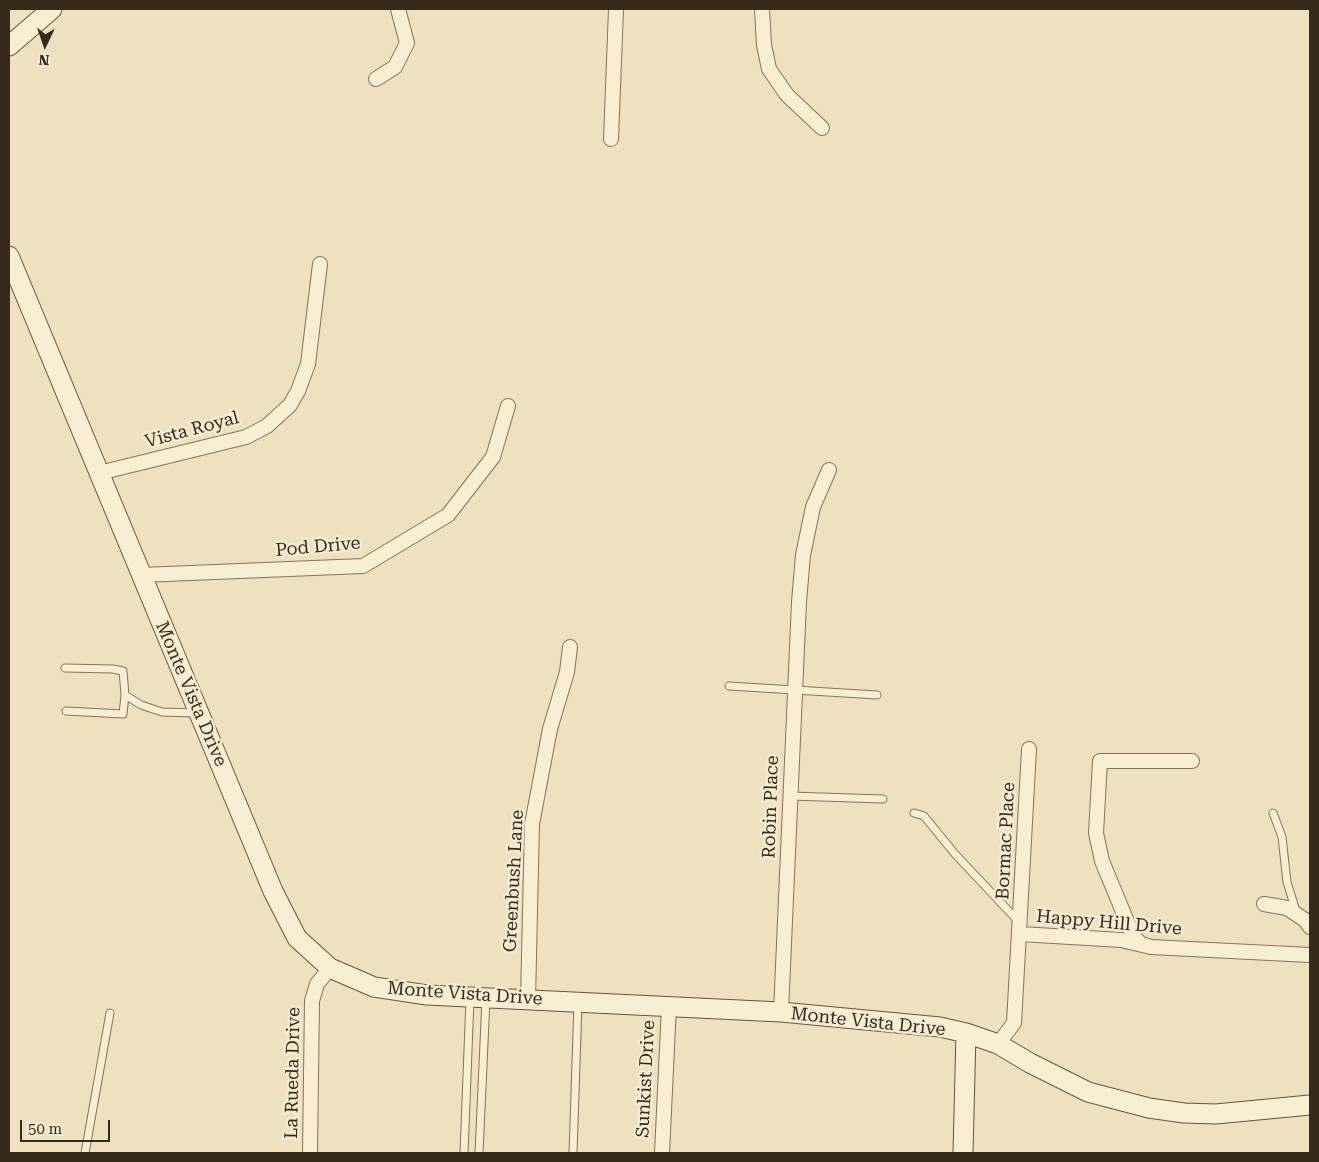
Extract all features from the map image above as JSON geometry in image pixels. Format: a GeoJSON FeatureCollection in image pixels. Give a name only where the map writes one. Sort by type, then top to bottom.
{"type":"FeatureCollection","features":[{"type":"Feature","properties":{"kind":"main road"},"geometry":{"type":"LineString","coordinates":[[9,46],[52,9]]}},
{"type":"Feature","properties":{"kind":"main road","name":"Monte Vista Drive"},"geometry":{"type":"LineString","coordinates":[[9,256],[273,890],[298,938],[330,968],[374,987],[428,995],[781,1012],[940,1027],[966,1033],[998,1044],[1030,1063],[1088,1092],[1149,1108],[1184,1113],[1216,1114],[1310,1105]]}},
{"type":"Feature","properties":{"kind":"main road"},"geometry":{"type":"LineString","coordinates":[[963,1153],[966,1033]]}},
{"type":"Feature","properties":{"kind":"street"},"geometry":{"type":"LineString","coordinates":[[376,79],[395,67],[407,43],[398,9]]}},
{"type":"Feature","properties":{"kind":"street"},"geometry":{"type":"LineString","coordinates":[[611,139],[616,9]]}},
{"type":"Feature","properties":{"kind":"street"},"geometry":{"type":"LineString","coordinates":[[762,9],[764,45],[769,69],[787,95],[822,128]]}},
{"type":"Feature","properties":{"kind":"street","name":"Vista Royal"},"geometry":{"type":"LineString","coordinates":[[99,473],[246,437],[267,426],[290,405],[298,391],[308,364],[320,264]]}},
{"type":"Feature","properties":{"kind":"street","name":"Pod Drive"},"geometry":{"type":"LineString","coordinates":[[141,575],[363,566],[448,515],[493,457],[508,406]]}},
{"type":"Feature","properties":{"kind":"street","name":"Robin Place"},"geometry":{"type":"LineString","coordinates":[[781,1012],[799,602],[803,555],[813,507],[829,470]]}},
{"type":"Feature","properties":{"kind":"street","name":"Greenbush Lane"},"geometry":{"type":"LineString","coordinates":[[528,1000],[532,824],[550,729],[567,672],[570,648]]}},
{"type":"Feature","properties":{"kind":"street","name":"Bormac Place"},"geometry":{"type":"LineString","coordinates":[[1021,929],[1029,748]]}},
{"type":"Feature","properties":{"kind":"street"},"geometry":{"type":"LineString","coordinates":[[1152,947],[1141,944],[1133,936],[1102,861],[1096,833],[1100,761],[1192,762]]}},
{"type":"Feature","properties":{"kind":"street"},"geometry":{"type":"LineString","coordinates":[[1264,904],[1287,908],[1310,926]]}},
{"type":"Feature","properties":{"kind":"street","name":"Happy Hill Drive"},"geometry":{"type":"LineString","coordinates":[[998,1044],[1014,1023],[1021,929],[1121,940],[1152,947],[1310,955]]}},
{"type":"Feature","properties":{"kind":"street","name":"La Rueda Drive"},"geometry":{"type":"LineString","coordinates":[[310,1153],[312,1001],[317,984],[330,968]]}},
{"type":"Feature","properties":{"kind":"street","name":"Sunkist Drive"},"geometry":{"type":"LineString","coordinates":[[662,1153],[669,1006]]}},
{"type":"Feature","properties":{"kind":"lane"},"geometry":{"type":"LineString","coordinates":[[65,668],[123,671],[125,695],[123,714],[66,711]]}},
{"type":"Feature","properties":{"kind":"lane"},"geometry":{"type":"LineString","coordinates":[[729,686],[877,695]]}},
{"type":"Feature","properties":{"kind":"lane"},"geometry":{"type":"LineString","coordinates":[[125,695],[141,705],[162,712],[199,713]]}},
{"type":"Feature","properties":{"kind":"lane"},"geometry":{"type":"LineString","coordinates":[[790,796],[883,798]]}},
{"type":"Feature","properties":{"kind":"lane"},"geometry":{"type":"LineString","coordinates":[[914,813],[924,816],[1021,929]]}},
{"type":"Feature","properties":{"kind":"lane"},"geometry":{"type":"LineString","coordinates":[[1273,813],[1282,836],[1287,882],[1299,916]]}},
{"type":"Feature","properties":{"kind":"lane"},"geometry":{"type":"LineString","coordinates":[[464,1153],[478,997]]}},
{"type":"Feature","properties":{"kind":"lane"},"geometry":{"type":"LineString","coordinates":[[478,997],[479,1153]]}},
{"type":"Feature","properties":{"kind":"lane"},"geometry":{"type":"LineString","coordinates":[[573,1153],[578,1002]]}},
{"type":"Feature","properties":{"kind":"lane"},"geometry":{"type":"LineString","coordinates":[[85,1153],[110,1013]]}}]}
